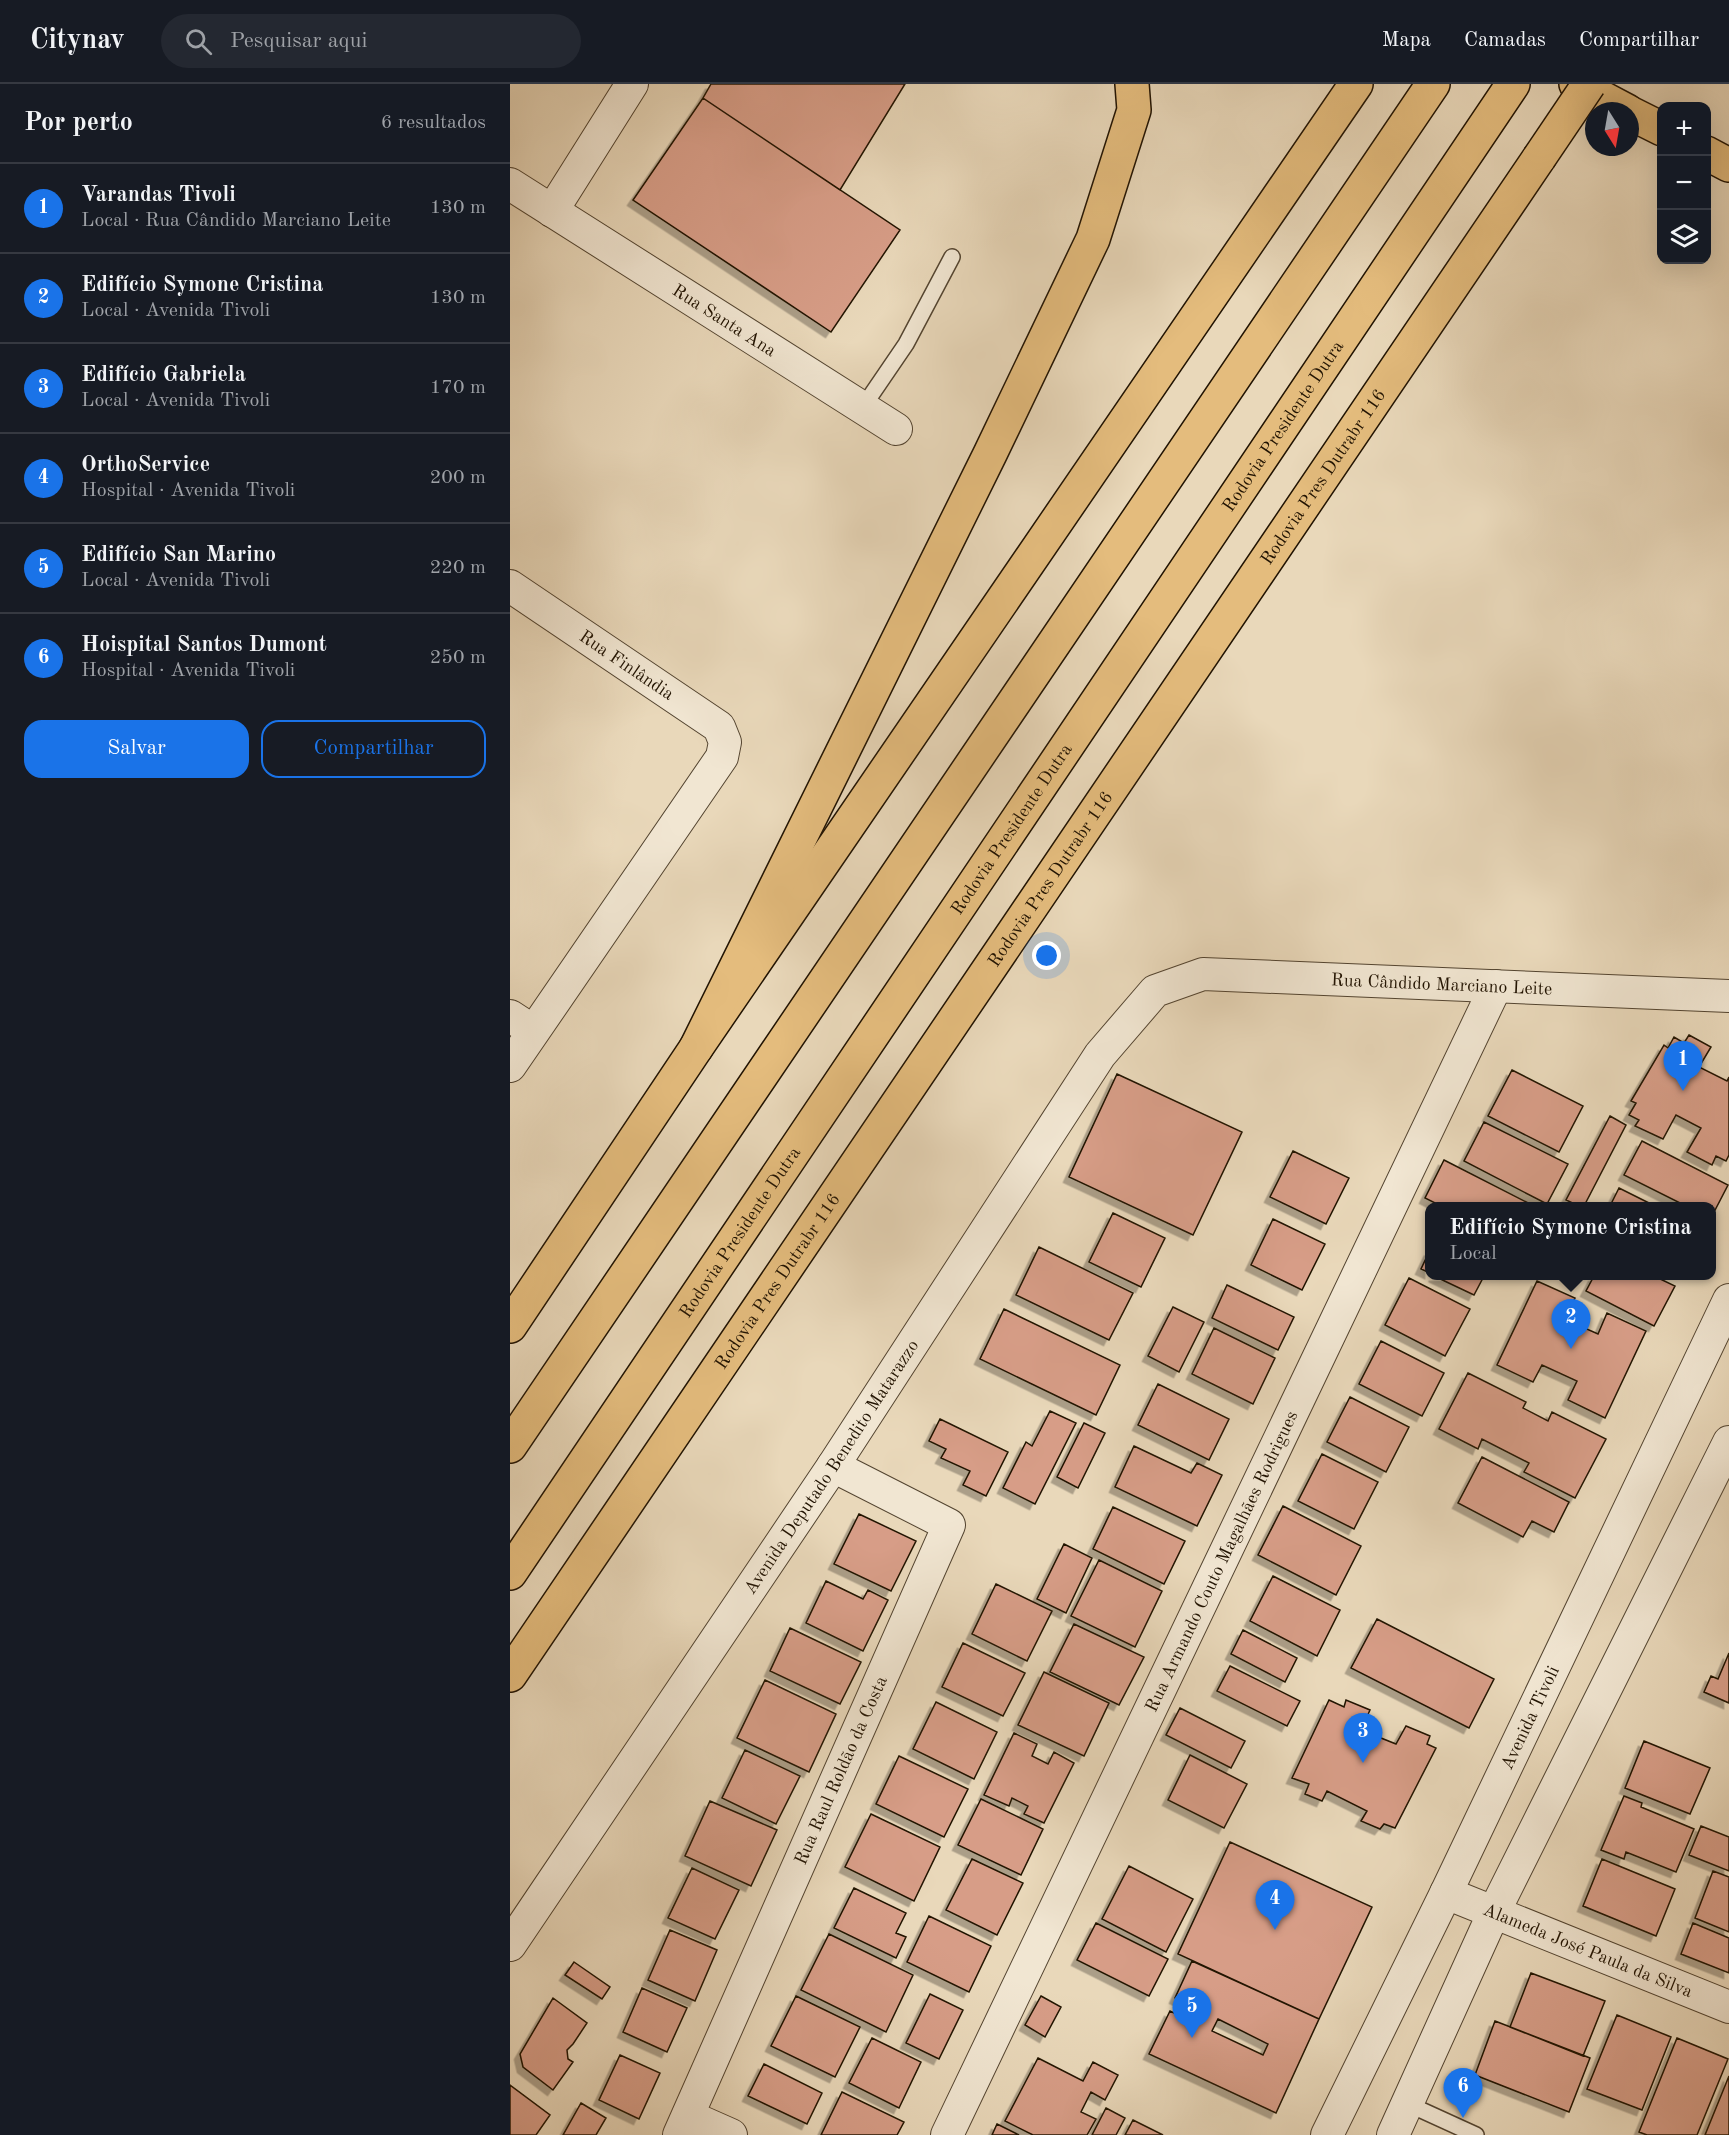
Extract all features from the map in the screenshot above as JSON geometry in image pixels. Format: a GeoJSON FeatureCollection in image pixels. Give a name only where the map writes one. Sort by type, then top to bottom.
{"type":"FeatureCollection","features":[{"type":"Feature","properties":{"kind":"main road"},"geometry":{"type":"LineString","coordinates":[[696,1048],[980,475],[1093,239],[1134,110],[1132,84]]}},
{"type":"Feature","properties":{"kind":"main road"},"geometry":{"type":"LineString","coordinates":[[510,1326],[696,1048],[1356,84]]}},
{"type":"Feature","properties":{"kind":"main road","name":"Rodovia Presidente Dutra"},"geometry":{"type":"LineString","coordinates":[[510,1573],[1513,84]]}},
{"type":"Feature","properties":{"kind":"main road"},"geometry":{"type":"LineString","coordinates":[[1576,84],[1609,102]]}},
{"type":"Feature","properties":{"kind":"main road","name":"Rodovia Pres Dutrabr 116"},"geometry":{"type":"LineString","coordinates":[[510,1675],[1589,84]]}},
{"type":"Feature","properties":{"kind":"main road"},"geometry":{"type":"LineString","coordinates":[[510,1446],[1431,86]]}},
{"type":"Feature","properties":{"kind":"main road"},"geometry":{"type":"LineString","coordinates":[[1639,118],[1657,126]]}},
{"type":"Feature","properties":{"kind":"main road"},"geometry":{"type":"LineString","coordinates":[[1711,155],[1729,165]]}},
{"type":"Feature","properties":{"kind":"street"},"geometry":{"type":"LineString","coordinates":[[552,211],[632,84]]}},
{"type":"Feature","properties":{"kind":"street","name":"Rua Santa Ana"},"geometry":{"type":"LineString","coordinates":[[510,184],[896,429]]}},
{"type":"Feature","properties":{"kind":"street","name":"Rua Finlândia"},"geometry":{"type":"LineString","coordinates":[[510,586],[719,727],[725,742],[722,757],[522,1024]]}},
{"type":"Feature","properties":{"kind":"street","name":"Rua Cândido Marciano Leite"},"geometry":{"type":"LineString","coordinates":[[1155,991],[1203,974],[1729,996]]}},
{"type":"Feature","properties":{"kind":"street","name":"Rua Armando Couto Magalhães Rodrigues"},"geometry":{"type":"LineString","coordinates":[[947,2135],[1496,986]]}},
{"type":"Feature","properties":{"kind":"street","name":"Avenida Deputado Benedito Matarazzo"},"geometry":{"type":"LineString","coordinates":[[510,1945],[833,1466],[1100,1055],[1155,991]]}},
{"type":"Feature","properties":{"kind":"street"},"geometry":{"type":"LineString","coordinates":[[510,1066],[522,1024]]}},
{"type":"Feature","properties":{"kind":"street","name":"Avenida Tivoli"},"geometry":{"type":"LineString","coordinates":[[1327,2135],[1446,1893],[1729,1300]]}},
{"type":"Feature","properties":{"kind":"street"},"geometry":{"type":"LineString","coordinates":[[1393,2135],[1494,1912],[1729,1442]]}},
{"type":"Feature","properties":{"kind":"street","name":"Rua Raul Roldão da Costa"},"geometry":{"type":"LineString","coordinates":[[683,2125],[950,1526],[833,1466]]}},
{"type":"Feature","properties":{"kind":"street","name":"Alameda José Paula da Silva"},"geometry":{"type":"LineString","coordinates":[[1446,1893],[1729,2007]]}},
{"type":"Feature","properties":{"kind":"street"},"geometry":{"type":"LineString","coordinates":[[683,2125],[731,2135]]}},
{"type":"Feature","properties":{"kind":"lane"},"geometry":{"type":"LineString","coordinates":[[863,407],[906,344],[952,257]]}},
{"type":"Feature","properties":{"kind":"lane"},"geometry":{"type":"LineString","coordinates":[[1408,2104],[1476,2135]]}},
{"type":"Feature","properties":{"kind":"building"},"geometry":{"type":"Polygon","coordinates":[[[711,84],[905,84],[840,190],[703,98],[711,84]]]}},
{"type":"Feature","properties":{"kind":"building"},"geometry":{"type":"Polygon","coordinates":[[[703,98],[900,230],[831,332],[633,200],[703,98]]]}},
{"type":"Feature","properties":{"kind":"building"},"geometry":{"type":"Polygon","coordinates":[[[1689,1035],[1711,1047],[1699,1067],[1727,1081],[1729,1077],[1729,1155],[1726,1161],[1716,1156],[1712,1165],[1687,1152],[1701,1128],[1676,1115],[1663,1139],[1635,1126],[1639,1120],[1629,1115],[1636,1103],[1631,1101],[1664,1045],[1668,1048],[1674,1037],[1684,1043],[1689,1035]]]}},
{"type":"Feature","properties":{"kind":"building"},"geometry":{"type":"Polygon","coordinates":[[[1512,1070],[1583,1106],[1559,1152],[1488,1116],[1512,1070]]]}},
{"type":"Feature","properties":{"kind":"building"},"geometry":{"type":"Polygon","coordinates":[[[1117,1074],[1242,1132],[1193,1235],[1069,1177],[1117,1074]]]}},
{"type":"Feature","properties":{"kind":"building"},"geometry":{"type":"Polygon","coordinates":[[[1610,1116],[1626,1125],[1586,1202],[1566,1200],[1610,1116]]]}},
{"type":"Feature","properties":{"kind":"building"},"geometry":{"type":"Polygon","coordinates":[[[1484,1122],[1568,1164],[1548,1202],[1543,1202],[1464,1161],[1484,1122]]]}},
{"type":"Feature","properties":{"kind":"building"},"geometry":{"type":"Polygon","coordinates":[[[1642,1141],[1728,1185],[1716,1208],[1716,1202],[1678,1202],[1624,1175],[1642,1141]]]}},
{"type":"Feature","properties":{"kind":"building"},"geometry":{"type":"Polygon","coordinates":[[[1293,1151],[1349,1178],[1326,1224],[1270,1197],[1293,1151]]]}},
{"type":"Feature","properties":{"kind":"building"},"geometry":{"type":"Polygon","coordinates":[[[1444,1160],[1526,1202],[1433,1202],[1425,1198],[1444,1160]]]}},
{"type":"Feature","properties":{"kind":"building"},"geometry":{"type":"Polygon","coordinates":[[[1619,1188],[1647,1202],[1612,1202],[1619,1188]]]}},
{"type":"Feature","properties":{"kind":"building"},"geometry":{"type":"Polygon","coordinates":[[[1113,1213],[1165,1238],[1141,1287],[1089,1262],[1113,1213]]]}},
{"type":"Feature","properties":{"kind":"building"},"geometry":{"type":"Polygon","coordinates":[[[1273,1219],[1325,1244],[1302,1290],[1251,1265],[1273,1219]]]}},
{"type":"Feature","properties":{"kind":"building"},"geometry":{"type":"Polygon","coordinates":[[[1039,1247],[1133,1293],[1109,1340],[1016,1295],[1039,1247]]]}},
{"type":"Feature","properties":{"kind":"building"},"geometry":{"type":"Polygon","coordinates":[[[1409,1278],[1470,1309],[1445,1356],[1385,1325],[1409,1278]]]}},
{"type":"Feature","properties":{"kind":"building"},"geometry":{"type":"Polygon","coordinates":[[[1442,1280],[1482,1280],[1474,1295],[1442,1280]]]}},
{"type":"Feature","properties":{"kind":"building"},"geometry":{"type":"Polygon","coordinates":[[[1592,1280],[1662,1280],[1675,1286],[1654,1326],[1586,1291],[1592,1280]]]}},
{"type":"Feature","properties":{"kind":"building"},"geometry":{"type":"Polygon","coordinates":[[[1537,1281],[1575,1298],[1564,1319],[1598,1334],[1607,1313],[1646,1331],[1605,1418],[1568,1400],[1577,1381],[1542,1365],[1533,1382],[1497,1365],[1537,1281]]]}},
{"type":"Feature","properties":{"kind":"building"},"geometry":{"type":"Polygon","coordinates":[[[1227,1285],[1294,1317],[1278,1350],[1212,1318],[1227,1285]]]}},
{"type":"Feature","properties":{"kind":"building"},"geometry":{"type":"Polygon","coordinates":[[[1173,1307],[1204,1322],[1179,1372],[1148,1356],[1173,1307]]]}},
{"type":"Feature","properties":{"kind":"building"},"geometry":{"type":"Polygon","coordinates":[[[1004,1309],[1120,1365],[1096,1415],[980,1359],[1004,1309]]]}},
{"type":"Feature","properties":{"kind":"building"},"geometry":{"type":"Polygon","coordinates":[[[1214,1328],[1275,1358],[1253,1404],[1192,1374],[1214,1328]]]}},
{"type":"Feature","properties":{"kind":"building"},"geometry":{"type":"Polygon","coordinates":[[[1381,1341],[1444,1373],[1422,1416],[1359,1384],[1381,1341]]]}},
{"type":"Feature","properties":{"kind":"building"},"geometry":{"type":"Polygon","coordinates":[[[1468,1373],[1526,1402],[1523,1408],[1548,1421],[1552,1412],[1606,1439],[1575,1498],[1524,1472],[1529,1463],[1482,1439],[1478,1449],[1439,1429],[1468,1373]]]}},
{"type":"Feature","properties":{"kind":"building"},"geometry":{"type":"Polygon","coordinates":[[[1158,1384],[1229,1419],[1209,1460],[1138,1425],[1158,1384]]]}},
{"type":"Feature","properties":{"kind":"building"},"geometry":{"type":"Polygon","coordinates":[[[1350,1397],[1409,1427],[1386,1472],[1327,1442],[1350,1397]]]}},
{"type":"Feature","properties":{"kind":"building"},"geometry":{"type":"Polygon","coordinates":[[[1050,1411],[1076,1423],[1035,1504],[1003,1488],[1026,1442],[1032,1446],[1050,1411]]]}},
{"type":"Feature","properties":{"kind":"building"},"geometry":{"type":"Polygon","coordinates":[[[940,1419],[1008,1452],[986,1496],[963,1485],[970,1471],[941,1458],[946,1449],[929,1441],[940,1419]]]}},
{"type":"Feature","properties":{"kind":"building"},"geometry":{"type":"Polygon","coordinates":[[[1084,1423],[1105,1433],[1078,1488],[1057,1477],[1084,1423]]]}},
{"type":"Feature","properties":{"kind":"building"},"geometry":{"type":"Polygon","coordinates":[[[1134,1446],[1191,1473],[1197,1463],[1222,1475],[1197,1526],[1115,1487],[1134,1446]]]}},
{"type":"Feature","properties":{"kind":"building"},"geometry":{"type":"Polygon","coordinates":[[[1322,1454],[1378,1482],[1354,1529],[1298,1501],[1322,1454]]]}},
{"type":"Feature","properties":{"kind":"building"},"geometry":{"type":"Polygon","coordinates":[[[1482,1457],[1569,1502],[1554,1532],[1532,1521],[1523,1537],[1458,1503],[1482,1457]]]}},
{"type":"Feature","properties":{"kind":"building"},"geometry":{"type":"Polygon","coordinates":[[[1283,1506],[1361,1546],[1336,1595],[1258,1555],[1283,1506]]]}},
{"type":"Feature","properties":{"kind":"building"},"geometry":{"type":"Polygon","coordinates":[[[1113,1507],[1185,1541],[1164,1584],[1093,1549],[1113,1507]]]}},
{"type":"Feature","properties":{"kind":"building"},"geometry":{"type":"Polygon","coordinates":[[[859,1514],[916,1541],[891,1591],[834,1564],[859,1514]]]}},
{"type":"Feature","properties":{"kind":"building"},"geometry":{"type":"Polygon","coordinates":[[[1064,1544],[1092,1558],[1066,1613],[1037,1599],[1064,1544]]]}},
{"type":"Feature","properties":{"kind":"building"},"geometry":{"type":"Polygon","coordinates":[[[1099,1560],[1162,1591],[1135,1647],[1071,1616],[1099,1560]]]}},
{"type":"Feature","properties":{"kind":"building"},"geometry":{"type":"Polygon","coordinates":[[[1273,1576],[1340,1610],[1317,1656],[1250,1621],[1273,1576]]]}},
{"type":"Feature","properties":{"kind":"building"},"geometry":{"type":"Polygon","coordinates":[[[826,1581],[863,1599],[868,1590],[888,1600],[863,1651],[806,1623],[826,1581]]]}},
{"type":"Feature","properties":{"kind":"building"},"geometry":{"type":"Polygon","coordinates":[[[996,1584],[1052,1611],[1027,1661],[972,1634],[996,1584]]]}},
{"type":"Feature","properties":{"kind":"building"},"geometry":{"type":"Polygon","coordinates":[[[1377,1619],[1494,1679],[1469,1728],[1351,1668],[1377,1619]]]}},
{"type":"Feature","properties":{"kind":"building"},"geometry":{"type":"Polygon","coordinates":[[[1074,1624],[1144,1657],[1119,1705],[1050,1672],[1074,1624]]]}},
{"type":"Feature","properties":{"kind":"building"},"geometry":{"type":"Polygon","coordinates":[[[790,1628],[861,1662],[840,1704],[770,1671],[790,1628]]]}},
{"type":"Feature","properties":{"kind":"building"},"geometry":{"type":"Polygon","coordinates":[[[1243,1630],[1297,1658],[1285,1682],[1231,1654],[1243,1630]]]}},
{"type":"Feature","properties":{"kind":"building"},"geometry":{"type":"Polygon","coordinates":[[[963,1643],[1025,1673],[1003,1716],[942,1687],[963,1643]]]}},
{"type":"Feature","properties":{"kind":"building"},"geometry":{"type":"Polygon","coordinates":[[[1729,1653],[1729,1703],[1704,1692],[1711,1676],[1718,1679],[1729,1653]]]}},
{"type":"Feature","properties":{"kind":"building"},"geometry":{"type":"Polygon","coordinates":[[[1230,1666],[1300,1701],[1287,1726],[1217,1691],[1230,1666]]]}},
{"type":"Feature","properties":{"kind":"building"},"geometry":{"type":"Polygon","coordinates":[[[1044,1672],[1109,1703],[1084,1756],[1018,1725],[1044,1672]]]}},
{"type":"Feature","properties":{"kind":"building"},"geometry":{"type":"Polygon","coordinates":[[[765,1680],[836,1714],[809,1772],[737,1738],[765,1680]]]}},
{"type":"Feature","properties":{"kind":"building"},"geometry":{"type":"Polygon","coordinates":[[[1329,1700],[1344,1707],[1346,1700],[1370,1710],[1361,1730],[1396,1744],[1406,1726],[1430,1736],[1427,1744],[1436,1748],[1395,1828],[1384,1824],[1380,1829],[1361,1821],[1367,1811],[1327,1791],[1322,1801],[1305,1794],[1309,1784],[1292,1778],[1329,1700]]]}},
{"type":"Feature","properties":{"kind":"building"},"geometry":{"type":"Polygon","coordinates":[[[936,1702],[997,1732],[974,1779],[913,1749],[936,1702]]]}},
{"type":"Feature","properties":{"kind":"building"},"geometry":{"type":"Polygon","coordinates":[[[1180,1708],[1245,1741],[1231,1768],[1166,1735],[1180,1708]]]}},
{"type":"Feature","properties":{"kind":"building"},"geometry":{"type":"Polygon","coordinates":[[[1014,1733],[1037,1744],[1032,1756],[1048,1764],[1054,1752],[1074,1763],[1044,1823],[1024,1814],[1028,1806],[1012,1798],[1009,1806],[984,1795],[1014,1733]]]}},
{"type":"Feature","properties":{"kind":"building"},"geometry":{"type":"Polygon","coordinates":[[[1644,1741],[1710,1768],[1690,1814],[1625,1788],[1644,1741]]]}},
{"type":"Feature","properties":{"kind":"building"},"geometry":{"type":"Polygon","coordinates":[[[745,1750],[800,1776],[776,1824],[722,1798],[745,1750]]]}},
{"type":"Feature","properties":{"kind":"building"},"geometry":{"type":"Polygon","coordinates":[[[1190,1755],[1247,1784],[1224,1828],[1168,1800],[1190,1755]]]}},
{"type":"Feature","properties":{"kind":"building"},"geometry":{"type":"Polygon","coordinates":[[[899,1756],[968,1789],[944,1837],[876,1804],[899,1756]]]}},
{"type":"Feature","properties":{"kind":"building"},"geometry":{"type":"Polygon","coordinates":[[[1624,1796],[1642,1803],[1641,1807],[1694,1829],[1676,1872],[1626,1852],[1624,1859],[1601,1850],[1624,1796]]]}},
{"type":"Feature","properties":{"kind":"building"},"geometry":{"type":"Polygon","coordinates":[[[981,1799],[1043,1829],[1021,1875],[958,1845],[981,1799]]]}},
{"type":"Feature","properties":{"kind":"building"},"geometry":{"type":"Polygon","coordinates":[[[710,1801],[777,1830],[751,1886],[685,1856],[710,1801]]]}},
{"type":"Feature","properties":{"kind":"building"},"geometry":{"type":"Polygon","coordinates":[[[871,1814],[940,1847],[914,1901],[845,1867],[871,1814]]]}},
{"type":"Feature","properties":{"kind":"building"},"geometry":{"type":"Polygon","coordinates":[[[1701,1826],[1729,1837],[1729,1871],[1689,1855],[1701,1826]]]}},
{"type":"Feature","properties":{"kind":"building"},"geometry":{"type":"Polygon","coordinates":[[[1230,1842],[1372,1907],[1319,2019],[1178,1954],[1230,1842]]]}},
{"type":"Feature","properties":{"kind":"building"},"geometry":{"type":"Polygon","coordinates":[[[972,1859],[1023,1883],[997,1935],[946,1910],[972,1859]]]}},
{"type":"Feature","properties":{"kind":"building"},"geometry":{"type":"Polygon","coordinates":[[[1602,1859],[1675,1889],[1656,1936],[1583,1906],[1602,1859]]]}},
{"type":"Feature","properties":{"kind":"building"},"geometry":{"type":"Polygon","coordinates":[[[1129,1866],[1193,1899],[1166,1952],[1102,1919],[1129,1866]]]}},
{"type":"Feature","properties":{"kind":"building"},"geometry":{"type":"Polygon","coordinates":[[[692,1868],[739,1890],[715,1939],[668,1918],[692,1868]]]}},
{"type":"Feature","properties":{"kind":"building"},"geometry":{"type":"Polygon","coordinates":[[[1713,1871],[1729,1877],[1729,1932],[1695,1918],[1713,1871]]]}},
{"type":"Feature","properties":{"kind":"building"},"geometry":{"type":"Polygon","coordinates":[[[854,1888],[906,1913],[896,1933],[906,1937],[896,1958],[834,1928],[854,1888]]]}},
{"type":"Feature","properties":{"kind":"building"},"geometry":{"type":"Polygon","coordinates":[[[929,1916],[991,1946],[969,1992],[907,1962],[929,1916]]]}},
{"type":"Feature","properties":{"kind":"building"},"geometry":{"type":"Polygon","coordinates":[[[1096,1923],[1168,1959],[1149,1996],[1077,1960],[1096,1923]]]}},
{"type":"Feature","properties":{"kind":"building"},"geometry":{"type":"Polygon","coordinates":[[[1693,1923],[1729,1938],[1729,1973],[1681,1954],[1693,1923]]]}},
{"type":"Feature","properties":{"kind":"building"},"geometry":{"type":"Polygon","coordinates":[[[670,1930],[717,1950],[695,2001],[648,1980],[670,1930]]]}},
{"type":"Feature","properties":{"kind":"building"},"geometry":{"type":"Polygon","coordinates":[[[829,1934],[913,1975],[886,2032],[801,1990],[829,1934]]]}},
{"type":"Feature","properties":{"kind":"building"},"geometry":{"type":"Polygon","coordinates":[[[1192,1961],[1319,2019],[1276,2113],[1149,2054],[1170,2011],[1184,2018],[1190,2005],[1175,1998],[1192,1961]],[[1218,2019],[1212,2031],[1263,2055],[1268,2044],[1218,2019]]]}},
{"type":"Feature","properties":{"kind":"building"},"geometry":{"type":"Polygon","coordinates":[[[574,1962],[610,1987],[602,1999],[565,1975],[574,1962]]]}},
{"type":"Feature","properties":{"kind":"building"},"geometry":{"type":"Polygon","coordinates":[[[1531,1973],[1605,2001],[1583,2056],[1510,2027],[1531,1973]]]}},
{"type":"Feature","properties":{"kind":"building"},"geometry":{"type":"Polygon","coordinates":[[[642,1988],[687,2008],[667,2052],[623,2032],[642,1988]]]}},
{"type":"Feature","properties":{"kind":"building"},"geometry":{"type":"Polygon","coordinates":[[[930,1994],[963,2010],[939,2059],[906,2043],[930,1994]]]}},
{"type":"Feature","properties":{"kind":"building"},"geometry":{"type":"Polygon","coordinates":[[[796,1996],[860,2027],[835,2077],[771,2046],[796,1996]]]}},
{"type":"Feature","properties":{"kind":"building"},"geometry":{"type":"Polygon","coordinates":[[[1041,1996],[1061,2007],[1045,2037],[1025,2025],[1041,1996]]]}},
{"type":"Feature","properties":{"kind":"building"},"geometry":{"type":"Polygon","coordinates":[[[553,1998],[587,2023],[567,2050],[568,2059],[573,2062],[553,2090],[523,2067],[520,2054],[553,1998]]]}},
{"type":"Feature","properties":{"kind":"building"},"geometry":{"type":"Polygon","coordinates":[[[1617,2015],[1671,2037],[1642,2110],[1587,2089],[1617,2015]]]}},
{"type":"Feature","properties":{"kind":"building"},"geometry":{"type":"Polygon","coordinates":[[[1495,2021],[1590,2058],[1569,2112],[1475,2075],[1495,2021]]]}},
{"type":"Feature","properties":{"kind":"building"},"geometry":{"type":"Polygon","coordinates":[[[872,2038],[921,2062],[899,2108],[849,2083],[872,2038]]]}},
{"type":"Feature","properties":{"kind":"building"},"geometry":{"type":"Polygon","coordinates":[[[1677,2038],[1728,2059],[1697,2135],[1647,2135],[1639,2132],[1677,2038]]]}},
{"type":"Feature","properties":{"kind":"building"},"geometry":{"type":"Polygon","coordinates":[[[620,2055],[660,2073],[639,2119],[599,2100],[620,2055]]]}},
{"type":"Feature","properties":{"kind":"building"},"geometry":{"type":"Polygon","coordinates":[[[1038,2058],[1083,2081],[1093,2062],[1118,2075],[1105,2100],[1091,2092],[1081,2112],[1096,2119],[1087,2135],[1033,2135],[1005,2121],[1038,2058]]]}},
{"type":"Feature","properties":{"kind":"building"},"geometry":{"type":"Polygon","coordinates":[[[764,2064],[822,2093],[807,2124],[748,2096],[764,2064]]]}},
{"type":"Feature","properties":{"kind":"building"},"geometry":{"type":"Polygon","coordinates":[[[1729,2076],[1729,2135],[1705,2135],[1729,2076]]]}},
{"type":"Feature","properties":{"kind":"building"},"geometry":{"type":"Polygon","coordinates":[[[510,2085],[550,2115],[536,2135],[510,2135],[510,2085]]]}},
{"type":"Feature","properties":{"kind":"building"},"geometry":{"type":"Polygon","coordinates":[[[842,2092],[904,2122],[897,2135],[821,2135],[842,2092]]]}},
{"type":"Feature","properties":{"kind":"building"},"geometry":{"type":"Polygon","coordinates":[[[581,2103],[606,2118],[596,2135],[563,2135],[581,2103]]]}},
{"type":"Feature","properties":{"kind":"building"},"geometry":{"type":"Polygon","coordinates":[[[1106,2108],[1125,2118],[1116,2135],[1092,2135],[1106,2108]]]}},
{"type":"Feature","properties":{"kind":"building"},"geometry":{"type":"Polygon","coordinates":[[[1133,2120],[1163,2135],[1125,2135],[1133,2120]]]}},
{"type":"Feature","properties":{"kind":"building"},"geometry":{"type":"Polygon","coordinates":[[[997,2124],[1019,2135],[992,2135],[997,2124]]]}},
{"type":"Feature","properties":{"kind":"place","name":"Varandas Tivoli"},"geometry":{"type":"Point","coordinates":[1683,1091]}},
{"type":"Feature","properties":{"kind":"place","name":"Edifício Symone Cristina"},"geometry":{"type":"Point","coordinates":[1571,1349]}},
{"type":"Feature","properties":{"kind":"place","name":"Edifício Gabriela"},"geometry":{"type":"Point","coordinates":[1363,1763]}},
{"type":"Feature","properties":{"kind":"place","name":"OrthoService"},"geometry":{"type":"Point","coordinates":[1275,1930]}},
{"type":"Feature","properties":{"kind":"place","name":"Edifício San Marino"},"geometry":{"type":"Point","coordinates":[1192,2038]}},
{"type":"Feature","properties":{"kind":"place","name":"Hoispital Santos Dumont"},"geometry":{"type":"Point","coordinates":[1463,2118]}}]}
